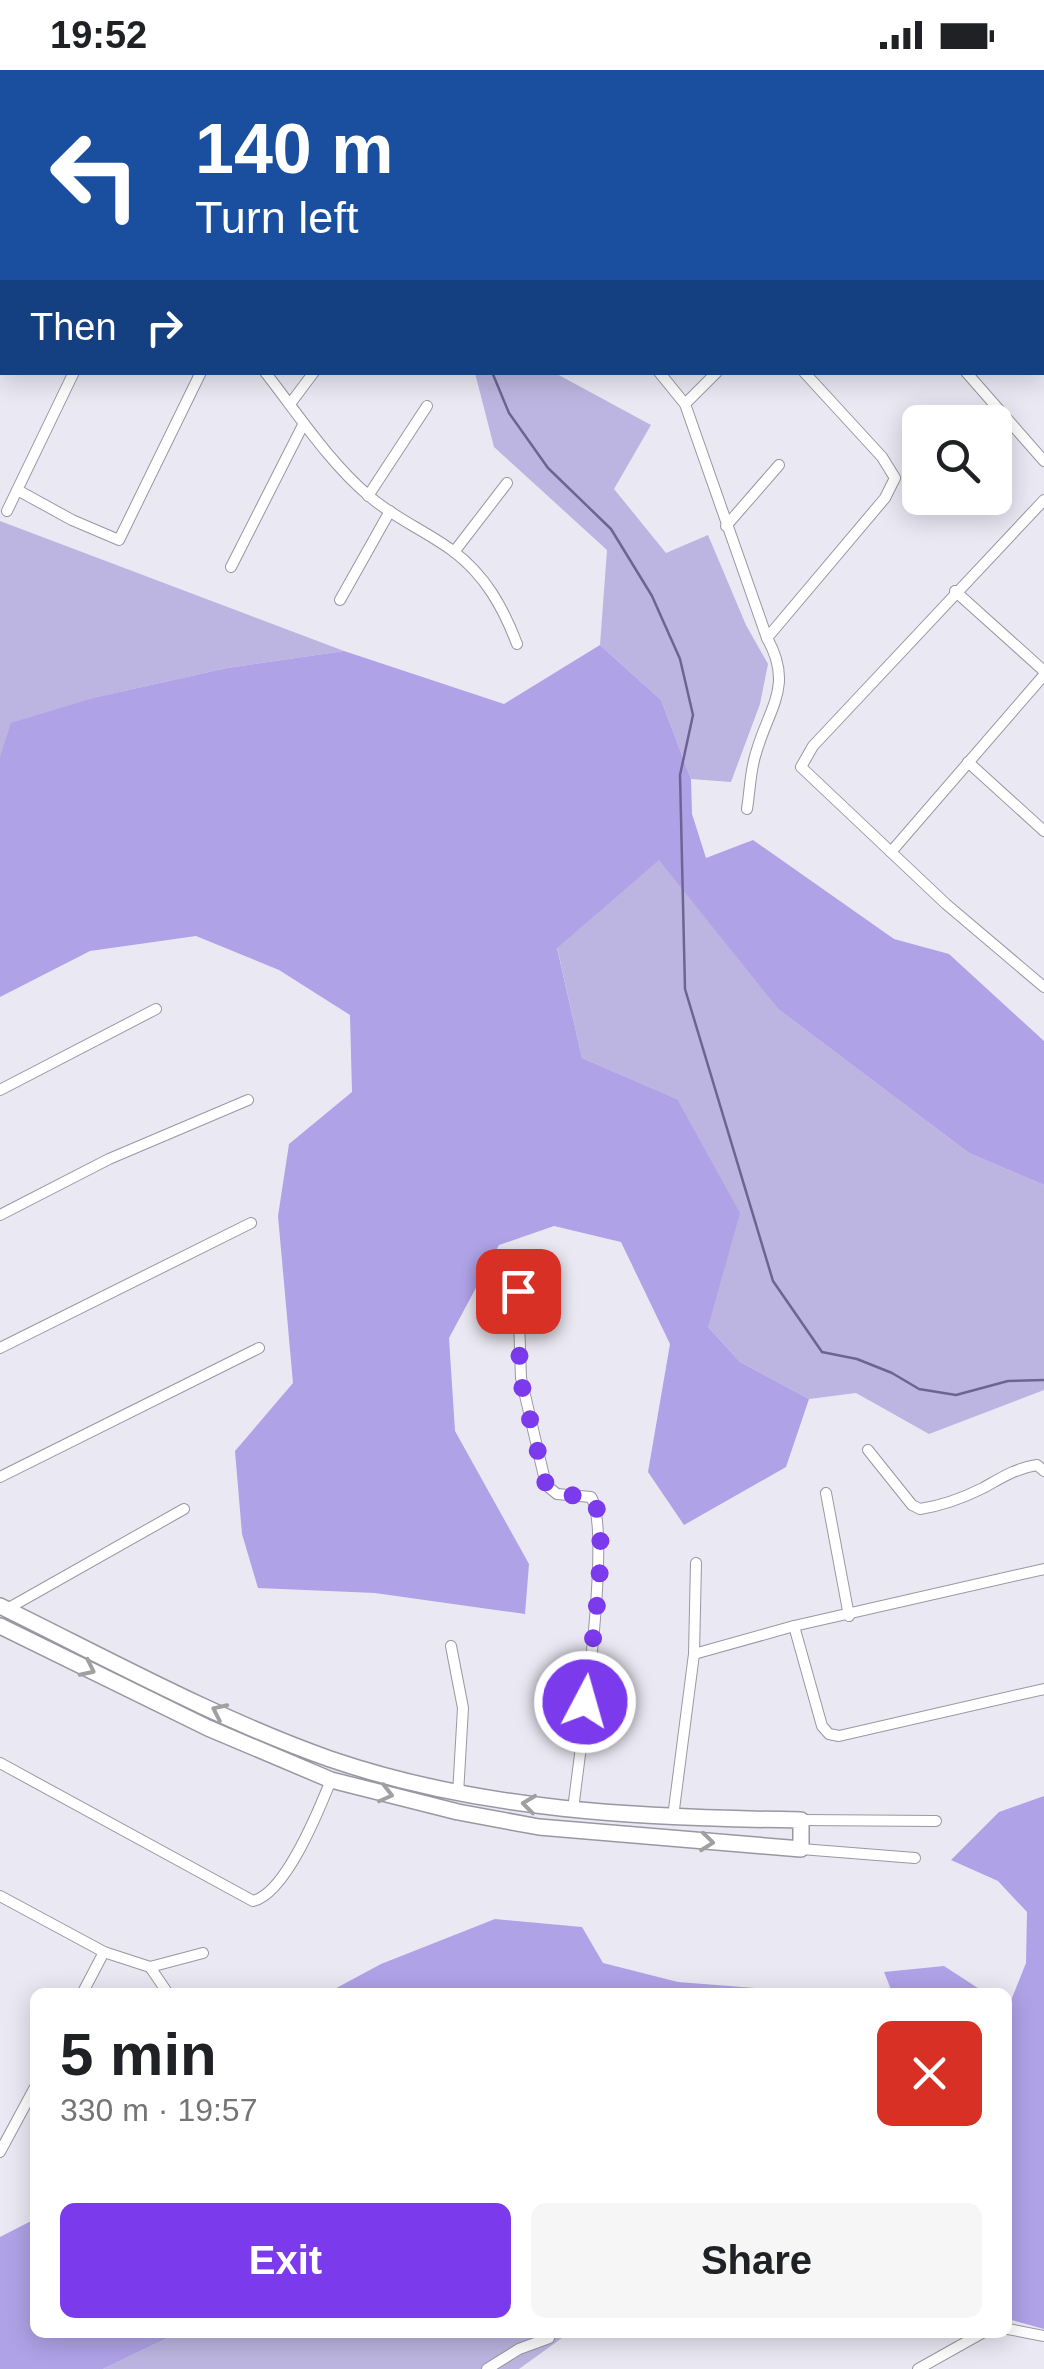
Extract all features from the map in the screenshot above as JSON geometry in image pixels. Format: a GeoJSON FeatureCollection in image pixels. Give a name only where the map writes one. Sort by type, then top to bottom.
{"type":"FeatureCollection","features":[{"type":"Feature","properties":{"kind":"street"},"geometry":{"type":"LineString","coordinates":[[655,70],[662,70]]}},
{"type":"Feature","properties":{"kind":"street"},"geometry":{"type":"LineString","coordinates":[[7,512],[73,375]]}},
{"type":"Feature","properties":{"kind":"street"},"geometry":{"type":"LineString","coordinates":[[21,492],[119,540],[199,375]]}},
{"type":"Feature","properties":{"kind":"street"},"geometry":{"type":"LineString","coordinates":[[267,375],[304,424],[368,496],[454,552],[502,605],[517,644]]}},
{"type":"Feature","properties":{"kind":"street"},"geometry":{"type":"LineString","coordinates":[[290,404],[312,375]]}},
{"type":"Feature","properties":{"kind":"street"},"geometry":{"type":"LineString","coordinates":[[661,375],[685,404],[726,526],[776,654],[781,686],[755,754],[747,809]]}},
{"type":"Feature","properties":{"kind":"street"},"geometry":{"type":"LineString","coordinates":[[685,404],[714,375]]}},
{"type":"Feature","properties":{"kind":"street"},"geometry":{"type":"LineString","coordinates":[[767,638],[886,498],[895,478],[882,456],[807,375]]}},
{"type":"Feature","properties":{"kind":"street"},"geometry":{"type":"LineString","coordinates":[[969,375],[1043,459]]}},
{"type":"Feature","properties":{"kind":"street"},"geometry":{"type":"LineString","coordinates":[[368,496],[427,406]]}},
{"type":"Feature","properties":{"kind":"street"},"geometry":{"type":"LineString","coordinates":[[231,567],[304,424]]}},
{"type":"Feature","properties":{"kind":"street"},"geometry":{"type":"LineString","coordinates":[[726,526],[779,465]]}},
{"type":"Feature","properties":{"kind":"street"},"geometry":{"type":"LineString","coordinates":[[454,552],[507,483]]}},
{"type":"Feature","properties":{"kind":"street"},"geometry":{"type":"LineString","coordinates":[[1044,500],[802,759],[804,772],[946,904],[1044,988]]}},
{"type":"Feature","properties":{"kind":"street"},"geometry":{"type":"LineString","coordinates":[[340,600],[390,511]]}},
{"type":"Feature","properties":{"kind":"street"},"geometry":{"type":"LineString","coordinates":[[891,852],[1044,673],[955,592]]}},
{"type":"Feature","properties":{"kind":"street"},"geometry":{"type":"LineString","coordinates":[[968,762],[1044,831]]}},
{"type":"Feature","properties":{"kind":"street"},"geometry":{"type":"LineString","coordinates":[[0,1090],[156,1009]]}},
{"type":"Feature","properties":{"kind":"street"},"geometry":{"type":"LineString","coordinates":[[0,1215],[109,1160],[248,1100]]}},
{"type":"Feature","properties":{"kind":"street"},"geometry":{"type":"LineString","coordinates":[[0,1348],[252,1223]]}},
{"type":"Feature","properties":{"kind":"street"},"geometry":{"type":"LineString","coordinates":[[518,1291],[520,1378],[546,1485],[558,1494],[592,1497],[598,1510],[600,1559],[573,1810]]}},
{"type":"Feature","properties":{"kind":"street"},"geometry":{"type":"LineString","coordinates":[[0,1478],[258,1348]]}},
{"type":"Feature","properties":{"kind":"street"},"geometry":{"type":"LineString","coordinates":[[868,1450],[912,1505],[920,1509],[981,1489],[1029,1466],[1037,1465],[1044,1471]]}},
{"type":"Feature","properties":{"kind":"street"},"geometry":{"type":"LineString","coordinates":[[826,1493],[848,1616]]}},
{"type":"Feature","properties":{"kind":"street"},"geometry":{"type":"LineString","coordinates":[[4,1608],[184,1510]]}},
{"type":"Feature","properties":{"kind":"street"},"geometry":{"type":"LineString","coordinates":[[672,1817],[694,1654],[696,1563]]}},
{"type":"Feature","properties":{"kind":"street"},"geometry":{"type":"LineString","coordinates":[[694,1654],[794,1626],[1044,1569]]}},
{"type":"Feature","properties":{"kind":"street"},"geometry":{"type":"LineString","coordinates":[[4,1608],[238,1720],[330,1759],[458,1794],[573,1810],[672,1817],[936,1821]]}},
{"type":"Feature","properties":{"kind":"street"},"geometry":{"type":"LineString","coordinates":[[0,1626],[208,1728],[331,1780],[458,1812],[539,1827],[915,1858]]}},
{"type":"Feature","properties":{"kind":"street"},"geometry":{"type":"LineString","coordinates":[[794,1626],[822,1726],[829,1734],[839,1736],[1044,1688]]}},
{"type":"Feature","properties":{"kind":"street"},"geometry":{"type":"LineString","coordinates":[[451,1646],[463,1708],[458,1794]]}},
{"type":"Feature","properties":{"kind":"street"},"geometry":{"type":"LineString","coordinates":[[0,1763],[253,1901],[271,1892],[314,1821],[331,1780]]}},
{"type":"Feature","properties":{"kind":"street"},"geometry":{"type":"LineString","coordinates":[[801,1820],[801,1849]]}},
{"type":"Feature","properties":{"kind":"street"},"geometry":{"type":"LineString","coordinates":[[1,1899],[104,1952],[150,1968],[202,1953]]}},
{"type":"Feature","properties":{"kind":"street"},"geometry":{"type":"LineString","coordinates":[[86,1988],[104,1952]]}},
{"type":"Feature","properties":{"kind":"street"},"geometry":{"type":"LineString","coordinates":[[150,1968],[163,1988]]}},
{"type":"Feature","properties":{"kind":"street"},"geometry":{"type":"LineString","coordinates":[[0,2152],[30,2096]]}},
{"type":"Feature","properties":{"kind":"street"},"geometry":{"type":"LineString","coordinates":[[1012,2330],[1044,2336]]}},
{"type":"Feature","properties":{"kind":"street"},"geometry":{"type":"LineString","coordinates":[[487,2369],[519,2349],[549,2338]]}},
{"type":"Feature","properties":{"kind":"street"},"geometry":{"type":"LineString","coordinates":[[918,2369],[973,2338]]}},
{"type":"Feature","properties":{"kind":"shaded area"},"geometry":{"type":"Polygon","coordinates":[[[476,375],[559,375],[651,425],[614,489],[666,553],[708,535],[746,625],[768,664],[760,704],[731,782],[691,779],[661,700],[600,645],[607,550],[494,447],[476,375]]]}},
{"type":"Feature","properties":{"kind":"shaded area"},"geometry":{"type":"Polygon","coordinates":[[[0,521],[344,651],[227,668],[97,697],[0,757],[0,521]]]}},
{"type":"Feature","properties":{"kind":"shaded area"},"geometry":{"type":"Polygon","coordinates":[[[600,645],[661,700],[691,779],[692,814],[706,858],[753,840],[894,939],[949,954],[1044,1041],[1044,1185],[969,1153],[778,1009],[659,860],[557,948],[582,1058],[677,1099],[740,1213],[708,1327],[740,1362],[809,1399],[786,1467],[684,1525],[648,1472],[670,1344],[621,1242],[554,1226],[499,1245],[449,1338],[455,1431],[529,1564],[525,1614],[375,1593],[258,1588],[242,1534],[235,1451],[293,1383],[278,1216],[289,1144],[352,1092],[350,1015],[279,970],[196,936],[90,951],[0,997],[0,757],[11,723],[97,697],[227,668],[344,651],[504,704],[600,645]]]}},
{"type":"Feature","properties":{"kind":"shaded area"},"geometry":{"type":"Polygon","coordinates":[[[659,859],[778,1009],[969,1153],[1044,1185],[1044,1390],[929,1434],[856,1393],[809,1399],[740,1362],[708,1327],[677,1099],[582,1058],[557,947],[659,859]]]}},
{"type":"Feature","properties":{"kind":"shaded area"},"geometry":{"type":"Polygon","coordinates":[[[1044,1796],[1044,2329],[1012,2320],[1012,1998],[1026,1963],[1027,1912],[998,1881],[951,1860],[999,1812],[1044,1796]]]}},
{"type":"Feature","properties":{"kind":"shaded area"},"geometry":{"type":"Polygon","coordinates":[[[495,1919],[582,1927],[603,1963],[678,1982],[755,1988],[336,1988],[381,1964],[495,1919]]]}},
{"type":"Feature","properties":{"kind":"shaded area"},"geometry":{"type":"Polygon","coordinates":[[[944,1966],[978,1988],[890,1988],[884,1972],[944,1966]]]}},
{"type":"Feature","properties":{"kind":"shaded area"},"geometry":{"type":"Polygon","coordinates":[[[30,2222],[30,2338],[168,2338],[103,2369],[0,2369],[0,2237],[30,2222]]]}},
{"type":"Feature","properties":{"kind":"shaded area"},"geometry":{"type":"Polygon","coordinates":[[[168,2338],[562,2338],[519,2369],[103,2369],[168,2338]]]}},
{"type":"Feature","properties":{"kind":"waterway"},"geometry":{"type":"LineString","coordinates":[[493,375],[509,413],[548,468],[611,529],[652,596],[680,659],[693,715],[680,775],[685,989],[773,1281],[822,1352],[857,1359],[919,1389],[956,1395],[1008,1381],[1044,1380]]}},
{"type":"Feature","properties":{"kind":"route"},"geometry":{"type":"LineString","coordinates":[[518,1291],[520,1378],[546,1485],[558,1494],[592,1497],[598,1510],[600,1559],[585,1702]]}}]}
